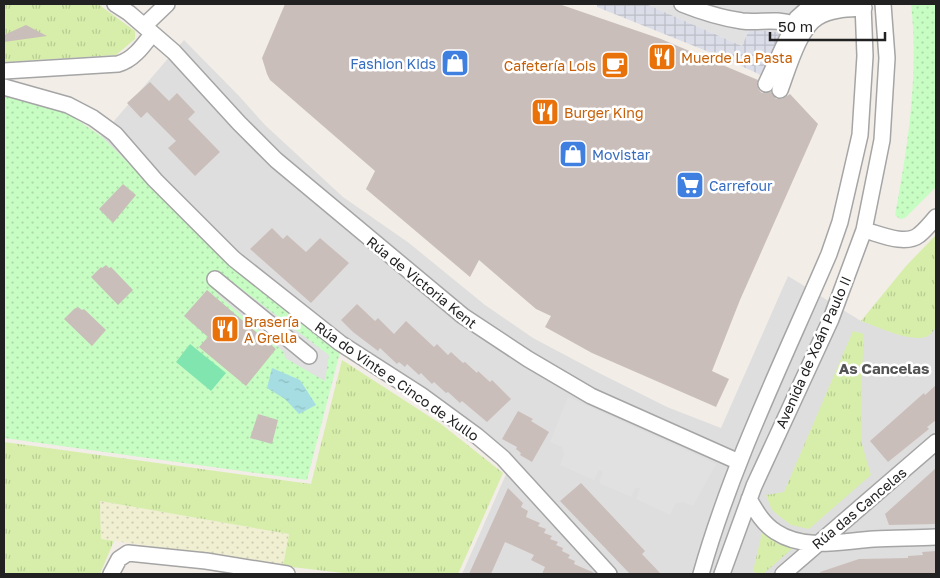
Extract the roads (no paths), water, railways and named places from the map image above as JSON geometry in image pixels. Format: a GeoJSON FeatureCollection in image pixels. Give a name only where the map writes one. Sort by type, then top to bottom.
{"type":"FeatureCollection","features":[{"type":"Feature","properties":{"kind":"street","name":"Rúa de Victoria Kent"},"geometry":{"type":"LineString","coordinates":[[115,4],[174,52],[239,124],[276,160],[463,316],[528,359],[591,396],[740,462]]}},
{"type":"Feature","properties":{"kind":"street"},"geometry":{"type":"LineString","coordinates":[[4,71],[126,62],[141,48],[148,30],[167,4]]}},
{"type":"Feature","properties":{"kind":"street"},"geometry":{"type":"LineString","coordinates":[[682,4],[713,16],[743,21],[785,22],[793,24]]}},
{"type":"Feature","properties":{"kind":"street"},"geometry":{"type":"LineString","coordinates":[[819,4],[806,10],[793,24],[773,87],[810,23],[819,16],[828,13],[863,6]]}},
{"type":"Feature","properties":{"kind":"street","name":"Avenida de Xoán Paulo II"},"geometry":{"type":"LineString","coordinates":[[722,574],[749,499],[831,319],[864,230],[882,140],[886,58],[883,4]]}},
{"type":"Feature","properties":{"kind":"street","name":"Avenida de Xoán Paulo II"},"geometry":{"type":"LineString","coordinates":[[701,574],[712,535],[740,462],[829,254],[840,222],[860,135],[865,56],[863,6]]}},
{"type":"Feature","properties":{"kind":"street","name":"Rúa do Vinte e Cinco de Xullo"},"geometry":{"type":"LineString","coordinates":[[4,87],[68,106],[93,118],[114,134],[155,180],[234,259],[340,343],[421,395],[477,436],[502,458],[610,574]]}},
{"type":"Feature","properties":{"kind":"street"},"geometry":{"type":"LineString","coordinates":[[864,230],[903,240],[919,235],[936,217]]}},
{"type":"Feature","properties":{"kind":"street"},"geometry":{"type":"LineString","coordinates":[[215,279],[309,356]]}},
{"type":"Feature","properties":{"kind":"street","name":"Rúa das Cancelas"},"geometry":{"type":"LineString","coordinates":[[783,574],[936,442]]}},
{"type":"Feature","properties":{"kind":"street"},"geometry":{"type":"LineString","coordinates":[[749,499],[758,514],[775,532],[788,538],[818,544],[874,539],[936,537]]}},
{"type":"Feature","properties":{"kind":"street"},"geometry":{"type":"LineString","coordinates":[[850,518],[866,534],[874,539]]}},
{"type":"Feature","properties":{"kind":"street"},"geometry":{"type":"LineString","coordinates":[[111,574],[119,559],[128,553],[206,561],[267,573],[287,574]]}},
{"type":"Feature","properties":{"kind":"water"},"geometry":{"type":"Polygon","coordinates":[[[272,368],[300,380],[316,405],[299,414],[285,399],[267,388],[272,368]]]}},
{"type":"Feature","properties":{"kind":"place","name":"Muerde La Pasta"},"geometry":{"type":"Point","coordinates":[662,57]}},
{"type":"Feature","properties":{"kind":"place","name":"Fashion Kids"},"geometry":{"type":"Point","coordinates":[455,63]}},
{"type":"Feature","properties":{"kind":"place","name":"Cafetería Lois"},"geometry":{"type":"Point","coordinates":[615,65]}},
{"type":"Feature","properties":{"kind":"place","name":"Burger King"},"geometry":{"type":"Point","coordinates":[545,112]}},
{"type":"Feature","properties":{"kind":"place","name":"Movistar"},"geometry":{"type":"Point","coordinates":[573,154]}},
{"type":"Feature","properties":{"kind":"place","name":"Carrefour"},"geometry":{"type":"Point","coordinates":[690,185]}},
{"type":"Feature","properties":{"kind":"place","name":"Brasería A Grella"},"geometry":{"type":"Point","coordinates":[225,329]}},
{"type":"Feature","properties":{"kind":"district","name":"As Cancelas"},"geometry":{"type":"Point","coordinates":[884,368]}}]}
